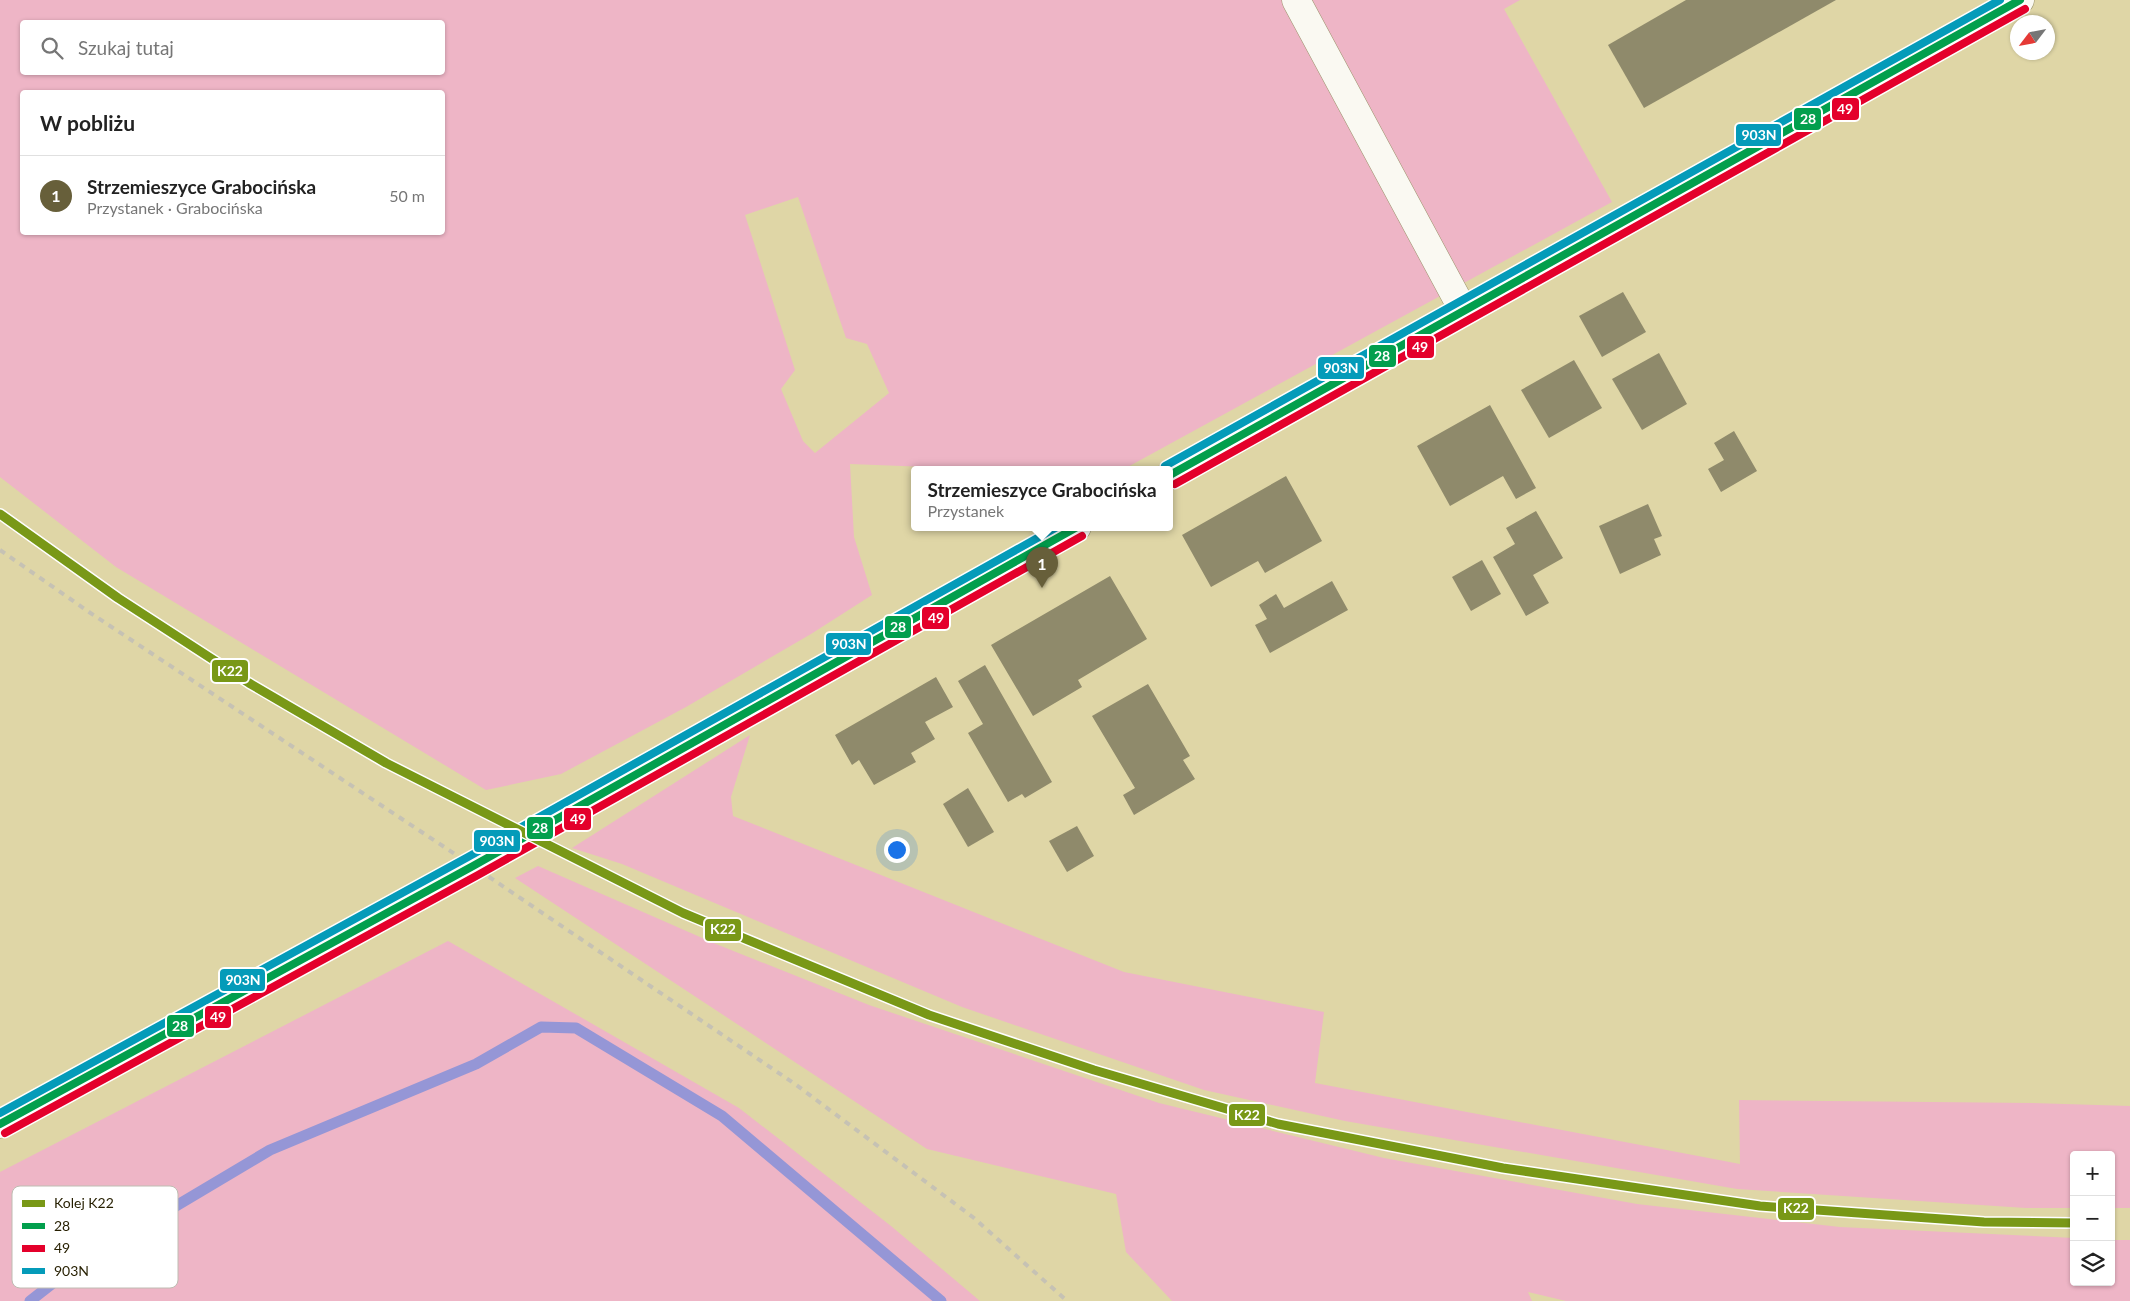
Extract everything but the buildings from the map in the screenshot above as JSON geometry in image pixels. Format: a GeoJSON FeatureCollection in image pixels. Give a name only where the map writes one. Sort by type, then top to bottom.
{"type":"FeatureCollection","features":[{"type":"Feature","properties":{"kind":"street"},"geometry":{"type":"LineString","coordinates":[[1296,0],[1463,310]]}},
{"type":"Feature","properties":{"kind":"street"},"geometry":{"type":"LineString","coordinates":[[1173,473],[2020,0]]}},
{"type":"Feature","properties":{"kind":"street"},"geometry":{"type":"LineString","coordinates":[[0,1124],[473,866],[1070,531]]}},
{"type":"Feature","properties":{"kind":"shaded area"},"geometry":{"type":"Polygon","coordinates":[[[0,0],[1520,0],[1504,9],[1612,202],[1129,466],[911,466],[850,464],[854,537],[872,595],[811,634],[686,707],[561,774],[486,790],[116,567],[0,477],[0,0]],[[798,197],[745,215],[795,370],[781,389],[803,441],[815,453],[889,393],[867,344],[846,338],[798,197]]]}},
{"type":"Feature","properties":{"kind":"shaded area"},"geometry":{"type":"Polygon","coordinates":[[[750,735],[731,797],[733,816],[1124,972],[1324,1012],[1315,1083],[1740,1164],[1739,1100],[2130,1106],[2130,1208],[2115,1208],[2115,1151],[2070,1151],[2070,1208],[2026,1208],[1737,1189],[1345,1121],[1204,1090],[962,1007],[622,864],[572,848],[750,735]]]}},
{"type":"Feature","properties":{"kind":"shaded area"},"geometry":{"type":"Polygon","coordinates":[[[538,866],[716,944],[869,1005],[1159,1103],[1384,1158],[1637,1204],[1840,1227],[2070,1238],[2070,1286],[2115,1286],[2115,1240],[2130,1240],[2130,1301],[1566,1301],[1528,1292],[1532,1301],[1172,1301],[1126,1252],[1116,1194],[927,1149],[515,878],[538,866]]]}},
{"type":"Feature","properties":{"kind":"shaded area"},"geometry":{"type":"Polygon","coordinates":[[[448,941],[739,1108],[891,1226],[980,1301],[0,1301],[0,1172],[448,941]]]}},
{"type":"Feature","properties":{"kind":"waterway"},"geometry":{"type":"LineString","coordinates":[[178,1205],[270,1150],[476,1064],[541,1027],[576,1028],[722,1116],[941,1301]]}},
{"type":"Feature","properties":{"kind":"waterway"},"geometry":{"type":"LineString","coordinates":[[30,1301],[47,1288]]}},
{"type":"Feature","properties":{"kind":"railway"},"geometry":{"type":"LineString","coordinates":[[0,550],[89,612],[473,866],[795,1084],[974,1218],[1067,1301]]}},
{"type":"Feature","properties":{"kind":"rail line","name":"K22"},"geometry":{"type":"LineString","coordinates":[[0,514],[118,598],[249,683],[386,763],[683,913],[929,1015],[1094,1070],[1278,1124],[1503,1168],[1760,1206],[1984,1222],[2070,1223]]}},
{"type":"Feature","properties":{"kind":"transit line","name":"903N"},"geometry":{"type":"LineString","coordinates":[[1165,466],[2000,0]]}},
{"type":"Feature","properties":{"kind":"transit line","name":"28"},"geometry":{"type":"LineString","coordinates":[[1173,473],[2020,0]]}},
{"type":"Feature","properties":{"kind":"transit line","name":"49"},"geometry":{"type":"LineString","coordinates":[[1175,484],[2025,9]]}},
{"type":"Feature","properties":{"kind":"transit line","name":"903N"},"geometry":{"type":"LineString","coordinates":[[0,1113],[468,857],[1050,531]]}},
{"type":"Feature","properties":{"kind":"transit line","name":"28"},"geometry":{"type":"LineString","coordinates":[[0,1124],[473,866],[1070,531]]}},
{"type":"Feature","properties":{"kind":"transit line","name":"49"},"geometry":{"type":"LineString","coordinates":[[5,1133],[478,875],[1082,536]]}},
{"type":"Feature","properties":{"kind":"place","name":"Strzemieszyce Grabocińska"},"geometry":{"type":"Point","coordinates":[1042,588]}}]}
